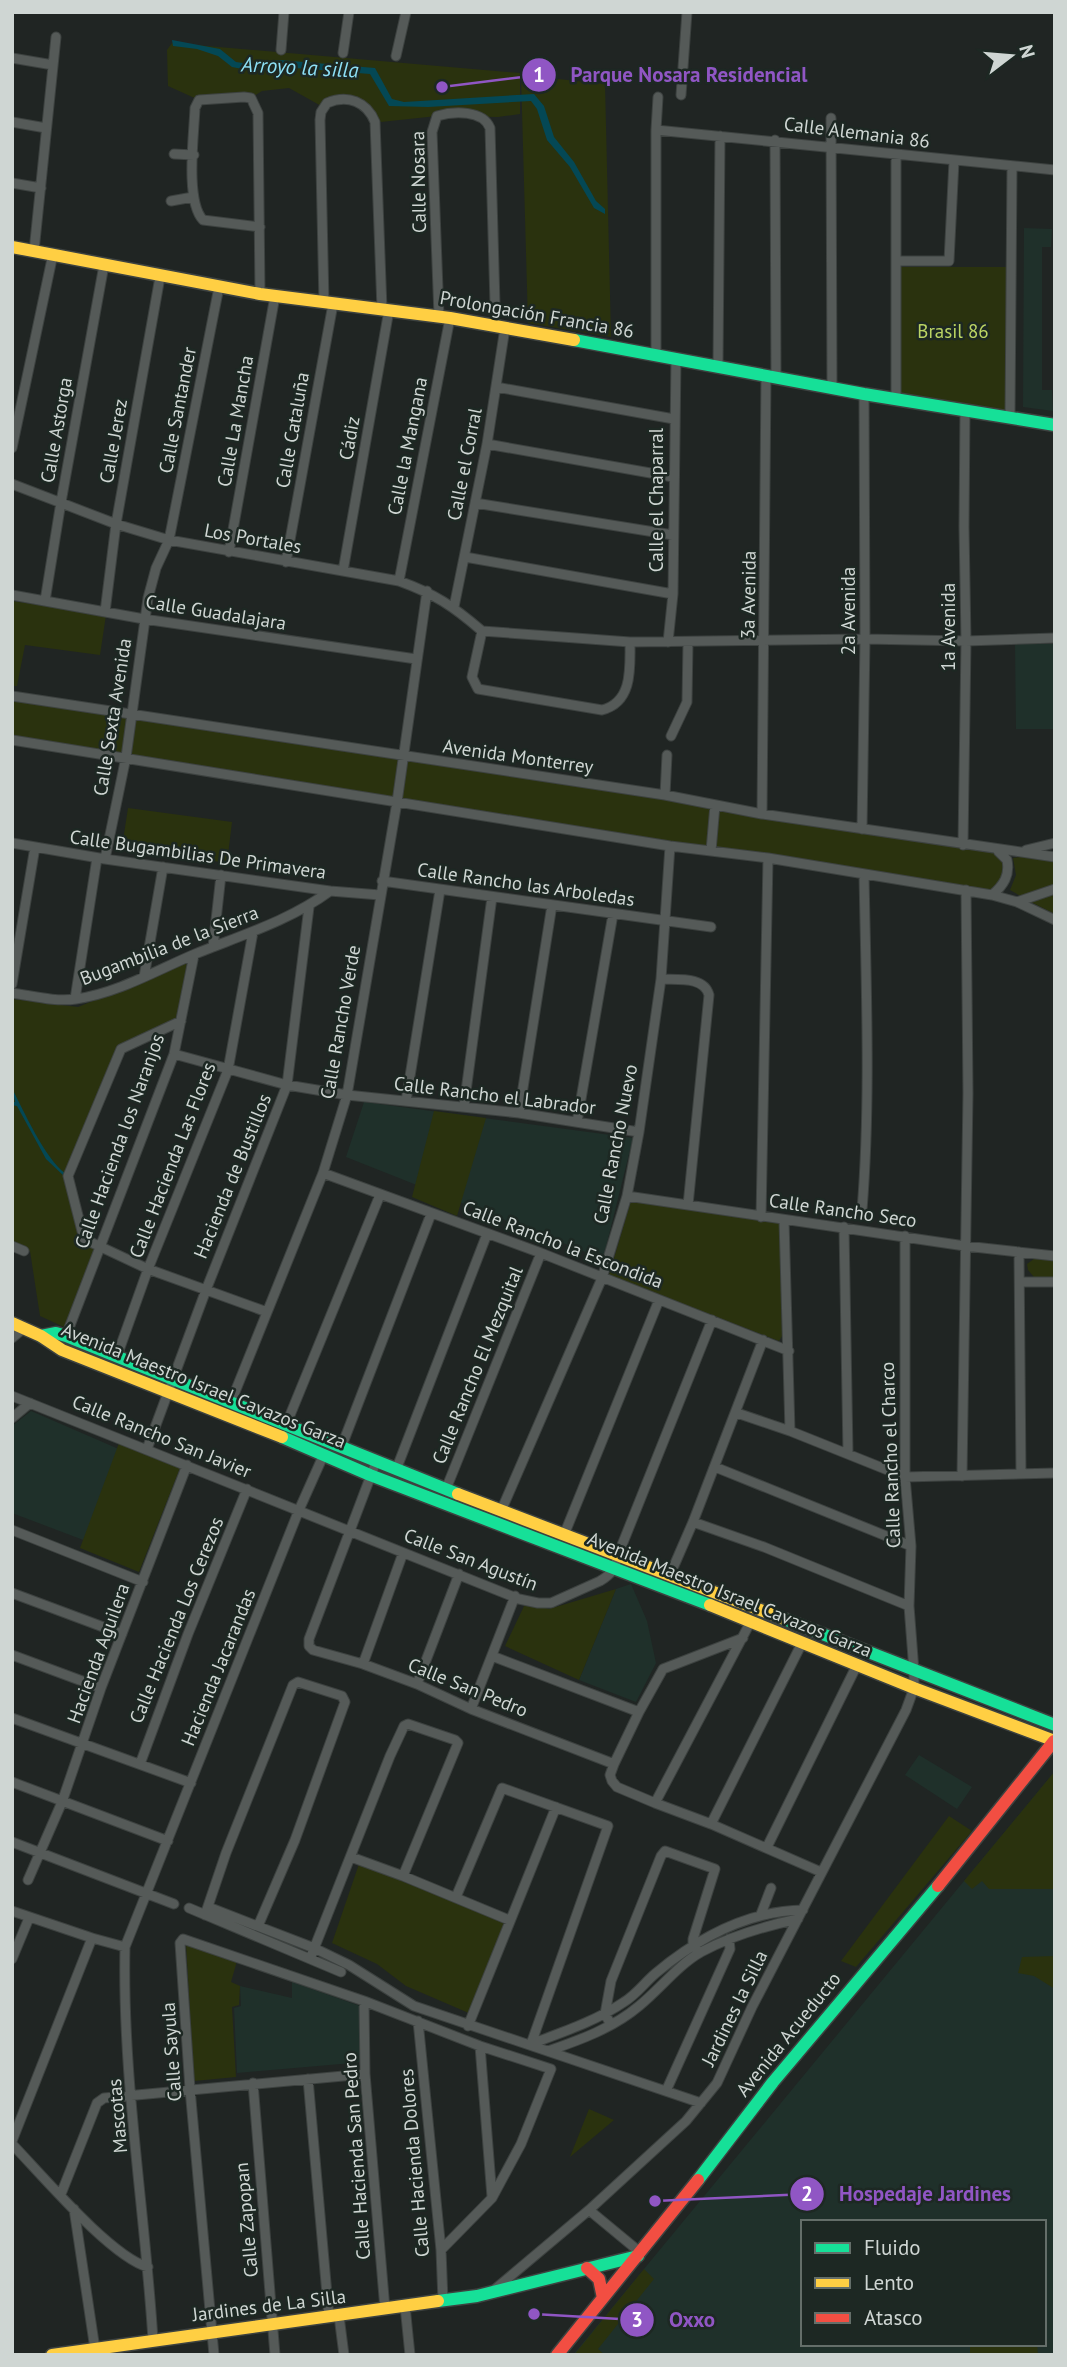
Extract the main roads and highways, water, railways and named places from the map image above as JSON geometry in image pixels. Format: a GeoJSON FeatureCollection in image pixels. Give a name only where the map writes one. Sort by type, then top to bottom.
{"type":"FeatureCollection","features":[{"type":"Feature","properties":{"kind":"water","name":"Arroyo la silla"},"geometry":{"type":"Polygon","coordinates":[[[172,40],[220,49],[236,62],[250,64],[280,60],[375,68],[392,99],[404,102],[534,94],[544,106],[554,137],[574,162],[596,201],[605,209],[605,214],[594,208],[570,167],[547,140],[537,109],[531,101],[428,107],[389,106],[370,74],[283,67],[253,71],[232,67],[218,56],[197,49],[173,46],[172,40]]]}},
{"type":"Feature","properties":{"kind":"water"},"geometry":{"type":"Polygon","coordinates":[[[12,1088],[43,1146],[65,1173],[65,1177],[46,1159],[17,1106],[12,1105],[12,1102],[15,1102],[12,1088]]]}},
{"type":"Feature","properties":{"kind":"place","name":"Parque Nosara Residencial"},"geometry":{"type":"Point","coordinates":[442,87]}},
{"type":"Feature","properties":{"kind":"place","name":"Hospedaje Jardines"},"geometry":{"type":"Point","coordinates":[655,2201]}},
{"type":"Feature","properties":{"kind":"place","name":"Oxxo"},"geometry":{"type":"Point","coordinates":[534,2314]}},
{"type":"Feature","properties":{"kind":"park label","name":"Brasil 86"},"geometry":{"type":"Point","coordinates":[953,331]}}]}
